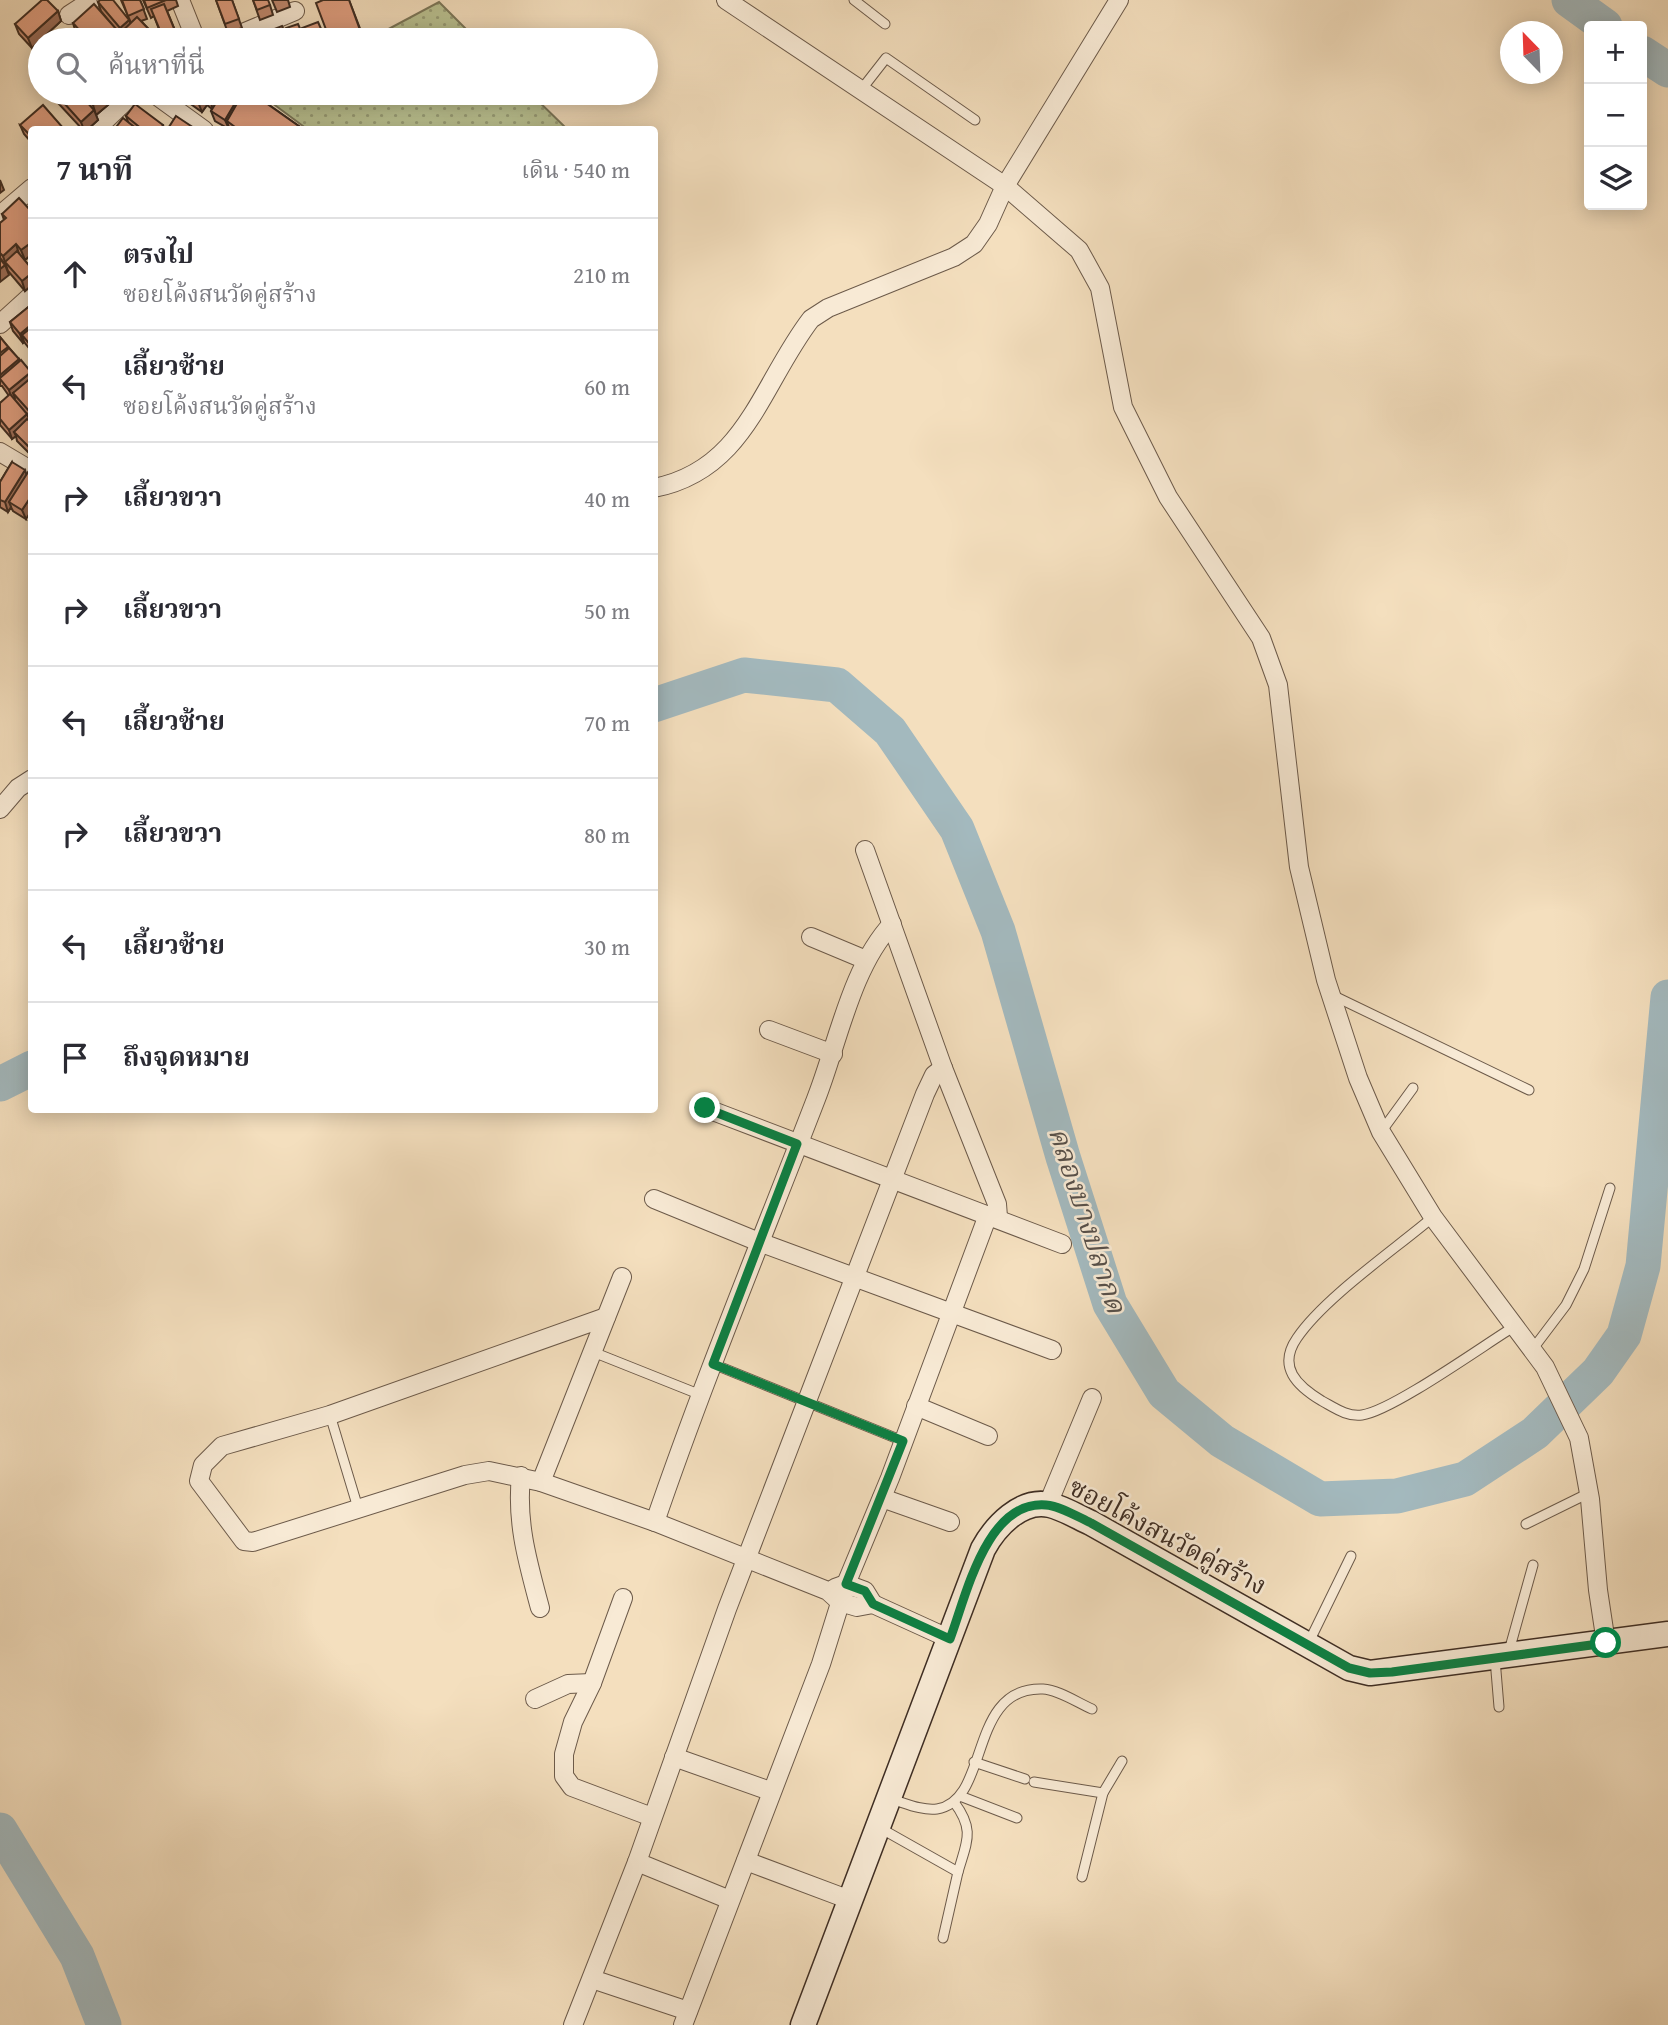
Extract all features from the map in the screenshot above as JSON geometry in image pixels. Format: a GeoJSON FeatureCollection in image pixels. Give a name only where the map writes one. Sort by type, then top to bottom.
{"type":"FeatureCollection","features":[{"type":"Feature","properties":{"kind":"street"},"geometry":{"type":"LineString","coordinates":[[69,15],[92,0]]}},
{"type":"Feature","properties":{"kind":"street"},"geometry":{"type":"LineString","coordinates":[[180,0],[192,28]]}},
{"type":"Feature","properties":{"kind":"street"},"geometry":{"type":"LineString","coordinates":[[658,487],[690,477],[728,450],[811,319],[828,308],[954,257],[974,244],[988,224],[1005,186],[1119,0]]}},
{"type":"Feature","properties":{"kind":"street"},"geometry":{"type":"LineString","coordinates":[[730,1],[1005,186],[1079,250],[1100,288],[1123,407],[1168,497],[1261,638],[1278,685],[1299,867],[1330,994],[1358,1078],[1381,1132],[1433,1217],[1545,1367],[1579,1438],[1589,1493],[1606,1643]]}},
{"type":"Feature","properties":{"kind":"street"},"geometry":{"type":"LineString","coordinates":[[255,28],[295,11]]}},
{"type":"Feature","properties":{"kind":"street"},"geometry":{"type":"LineString","coordinates":[[99,126],[121,105]]}},
{"type":"Feature","properties":{"kind":"street"},"geometry":{"type":"LineString","coordinates":[[170,105],[198,126]]}},
{"type":"Feature","properties":{"kind":"street"},"geometry":{"type":"LineString","coordinates":[[0,215],[28,191]]}},
{"type":"Feature","properties":{"kind":"street"},"geometry":{"type":"LineString","coordinates":[[0,324],[28,299]]}},
{"type":"Feature","properties":{"kind":"street"},"geometry":{"type":"LineString","coordinates":[[0,452],[28,469]]}},
{"type":"Feature","properties":{"kind":"street"},"geometry":{"type":"LineString","coordinates":[[0,809],[18,788],[28,782]]}},
{"type":"Feature","properties":{"kind":"street"},"geometry":{"type":"LineString","coordinates":[[592,1979],[685,2018],[821,1664],[834,1596],[846,1584],[882,1498],[951,1312],[997,1204],[943,1068],[865,850]]}},
{"type":"Feature","properties":{"kind":"street"},"geometry":{"type":"LineString","coordinates":[[655,1522],[759,1242],[834,1054],[866,960],[892,924]]}},
{"type":"Feature","properties":{"kind":"street"},"geometry":{"type":"LineString","coordinates":[[811,937],[866,960]]}},
{"type":"Feature","properties":{"kind":"street"},"geometry":{"type":"LineString","coordinates":[[769,1030],[834,1054]]}},
{"type":"Feature","properties":{"kind":"street"},"geometry":{"type":"LineString","coordinates":[[573,2025],[637,1862],[854,1276],[925,1094],[934,1075],[943,1068]]}},
{"type":"Feature","properties":{"kind":"street"},"geometry":{"type":"LineString","coordinates":[[705,1108],[1062,1244]]}},
{"type":"Feature","properties":{"kind":"street"},"geometry":{"type":"LineString","coordinates":[[654,1199],[759,1242],[1052,1350]]}},
{"type":"Feature","properties":{"kind":"street"},"geometry":{"type":"LineString","coordinates":[[541,1482],[622,1278]]}},
{"type":"Feature","properties":{"kind":"street"},"geometry":{"type":"LineString","coordinates":[[606,1318],[566,1329],[330,1415],[222,1446],[203,1465],[200,1481],[244,1541],[254,1542],[465,1475],[489,1471],[521,1476],[655,1522],[748,1558],[856,1607],[873,1604]]}},
{"type":"Feature","properties":{"kind":"street"},"geometry":{"type":"LineString","coordinates":[[1048,1504],[1058,1474],[1092,1398]]}},
{"type":"Feature","properties":{"kind":"street"},"geometry":{"type":"LineString","coordinates":[[916,1406],[988,1436]]}},
{"type":"Feature","properties":{"kind":"street"},"geometry":{"type":"LineString","coordinates":[[521,1476],[518,1506],[523,1545],[540,1608]]}},
{"type":"Feature","properties":{"kind":"street"},"geometry":{"type":"LineString","coordinates":[[882,1498],[950,1522]]}},
{"type":"Feature","properties":{"kind":"street","name":"ซอยโค้งสนวัดคู่สร้าง"},"geometry":{"type":"LineString","coordinates":[[803,2025],[991,1534],[1021,1510],[1048,1504],[1091,1523],[1307,1646],[1349,1668],[1370,1673],[1435,1667],[1668,1634]]}},
{"type":"Feature","properties":{"kind":"street"},"geometry":{"type":"LineString","coordinates":[[846,1584],[865,1591],[873,1604],[950,1639]]}},
{"type":"Feature","properties":{"kind":"street"},"geometry":{"type":"LineString","coordinates":[[623,1598],[592,1683],[573,1722],[564,1754],[564,1776],[572,1787],[652,1817]]}},
{"type":"Feature","properties":{"kind":"street"},"geometry":{"type":"LineString","coordinates":[[535,1699],[568,1685],[592,1683]]}},
{"type":"Feature","properties":{"kind":"street"},"geometry":{"type":"LineString","coordinates":[[674,1757],[770,1791]]}},
{"type":"Feature","properties":{"kind":"street"},"geometry":{"type":"LineString","coordinates":[[746,1861],[850,1900]]}},
{"type":"Feature","properties":{"kind":"street"},"geometry":{"type":"LineString","coordinates":[[637,1862],[730,1900]]}},
{"type":"Feature","properties":{"kind":"lane"},"geometry":{"type":"LineString","coordinates":[[854,0],[885,24]]}},
{"type":"Feature","properties":{"kind":"lane"},"geometry":{"type":"LineString","coordinates":[[861,90],[886,58],[975,120]]}},
{"type":"Feature","properties":{"kind":"lane"},"geometry":{"type":"LineString","coordinates":[[1330,994],[1529,1090]]}},
{"type":"Feature","properties":{"kind":"lane"},"geometry":{"type":"LineString","coordinates":[[1381,1132],[1413,1088]]}},
{"type":"Feature","properties":{"kind":"lane"},"geometry":{"type":"LineString","coordinates":[[1532,1350],[1566,1305],[1584,1269],[1610,1188]]}},
{"type":"Feature","properties":{"kind":"lane"},"geometry":{"type":"LineString","coordinates":[[1433,1217],[1324,1309],[1297,1339],[1287,1359],[1291,1373],[1303,1389],[1343,1413],[1362,1415],[1389,1404],[1515,1326]]}},
{"type":"Feature","properties":{"kind":"lane"},"geometry":{"type":"LineString","coordinates":[[593,1352],[701,1395]]}},
{"type":"Feature","properties":{"kind":"lane"},"geometry":{"type":"LineString","coordinates":[[713,1364],[903,1441]]}},
{"type":"Feature","properties":{"kind":"lane"},"geometry":{"type":"LineString","coordinates":[[330,1415],[358,1508]]}},
{"type":"Feature","properties":{"kind":"lane"},"geometry":{"type":"LineString","coordinates":[[1526,1524],[1589,1493]]}},
{"type":"Feature","properties":{"kind":"lane"},"geometry":{"type":"LineString","coordinates":[[1307,1646],[1351,1556]]}},
{"type":"Feature","properties":{"kind":"lane"},"geometry":{"type":"LineString","coordinates":[[1499,1707],[1501,1657],[1533,1565]]}},
{"type":"Feature","properties":{"kind":"lane"},"geometry":{"type":"LineString","coordinates":[[891,1799],[918,1808],[936,1809],[957,1799],[995,1714],[1021,1694],[1045,1689],[1092,1709]]}},
{"type":"Feature","properties":{"kind":"lane"},"geometry":{"type":"LineString","coordinates":[[1082,1877],[1103,1793],[1122,1761]]}},
{"type":"Feature","properties":{"kind":"lane"},"geometry":{"type":"LineString","coordinates":[[975,1762],[1029,1780],[1103,1793]]}},
{"type":"Feature","properties":{"kind":"lane"},"geometry":{"type":"LineString","coordinates":[[957,1799],[1017,1818]]}},
{"type":"Feature","properties":{"kind":"lane"},"geometry":{"type":"LineString","coordinates":[[943,1938],[968,1827],[957,1799]]}},
{"type":"Feature","properties":{"kind":"lane"},"geometry":{"type":"LineString","coordinates":[[878,1827],[958,1871]]}},
{"type":"Feature","properties":{"kind":"green space"},"geometry":{"type":"Polygon","coordinates":[[[439,2],[465,28],[390,28],[439,2]]]}},
{"type":"Feature","properties":{"kind":"green space"},"geometry":{"type":"Polygon","coordinates":[[[275,105],[542,105],[564,126],[303,126],[275,105]]]}},
{"type":"Feature","properties":{"kind":"building"},"geometry":{"type":"Polygon","coordinates":[[[42,0],[47,0],[58,11],[39,28],[28,28],[28,38],[15,24],[42,0]]]}},
{"type":"Feature","properties":{"kind":"building"},"geometry":{"type":"Polygon","coordinates":[[[113,0],[129,20],[120,28],[98,2],[113,0]]]}},
{"type":"Feature","properties":{"kind":"building"},"geometry":{"type":"Polygon","coordinates":[[[122,0],[140,0],[144,9],[128,16],[122,0]]]}},
{"type":"Feature","properties":{"kind":"building"},"geometry":{"type":"Polygon","coordinates":[[[144,0],[166,0],[147,8],[144,0]]]}},
{"type":"Feature","properties":{"kind":"building"},"geometry":{"type":"Polygon","coordinates":[[[216,0],[232,0],[239,19],[225,24],[216,0]]]}},
{"type":"Feature","properties":{"kind":"building"},"geometry":{"type":"Polygon","coordinates":[[[253,0],[268,0],[270,5],[257,10],[253,0]]]}},
{"type":"Feature","properties":{"kind":"building"},"geometry":{"type":"Polygon","coordinates":[[[323,0],[349,0],[359,28],[325,28],[316,3],[323,0]]]}},
{"type":"Feature","properties":{"kind":"building"},"geometry":{"type":"Polygon","coordinates":[[[94,4],[115,28],[77,28],[73,23],[94,4]]]}},
{"type":"Feature","properties":{"kind":"building"},"geometry":{"type":"Polygon","coordinates":[[[164,4],[174,28],[159,28],[151,9],[164,4]]]}},
{"type":"Feature","properties":{"kind":"building"},"geometry":{"type":"Polygon","coordinates":[[[137,17],[148,28],[126,28],[137,17]]]}},
{"type":"Feature","properties":{"kind":"building"},"geometry":{"type":"Polygon","coordinates":[[[318,22],[321,28],[302,28],[318,22]]]}},
{"type":"Feature","properties":{"kind":"building"},"geometry":{"type":"Polygon","coordinates":[[[43,105],[61,126],[28,126],[28,133],[20,125],[43,105]]]}},
{"type":"Feature","properties":{"kind":"building"},"geometry":{"type":"Polygon","coordinates":[[[66,105],[90,105],[94,110],[81,122],[66,105]]]}},
{"type":"Feature","properties":{"kind":"building"},"geometry":{"type":"Polygon","coordinates":[[[136,105],[163,125],[138,126],[126,116],[136,105]]]}},
{"type":"Feature","properties":{"kind":"building"},"geometry":{"type":"Polygon","coordinates":[[[215,105],[234,105],[225,120],[211,111],[215,105]]]}},
{"type":"Feature","properties":{"kind":"building"},"geometry":{"type":"Polygon","coordinates":[[[236,105],[269,105],[299,126],[234,126],[227,121],[236,105]]]}},
{"type":"Feature","properties":{"kind":"building"},"geometry":{"type":"Polygon","coordinates":[[[176,116],[191,126],[170,126],[176,116]]]}},
{"type":"Feature","properties":{"kind":"building"},"geometry":{"type":"Polygon","coordinates":[[[123,118],[133,126],[117,126],[123,118]]]}},
{"type":"Feature","properties":{"kind":"building"},"geometry":{"type":"Polygon","coordinates":[[[19,198],[28,208],[28,245],[21,250],[16,244],[3,256],[0,253],[0,223],[6,218],[2,214],[19,198]]]}},
{"type":"Feature","properties":{"kind":"building"},"geometry":{"type":"Polygon","coordinates":[[[17,251],[28,264],[28,276],[22,281],[5,262],[17,251]]]}},
{"type":"Feature","properties":{"kind":"building"},"geometry":{"type":"Polygon","coordinates":[[[28,307],[28,327],[20,334],[10,322],[28,307]]]}},
{"type":"Feature","properties":{"kind":"building"},"geometry":{"type":"Polygon","coordinates":[[[28,330],[28,342],[22,335],[28,330]]]}},
{"type":"Feature","properties":{"kind":"building"},"geometry":{"type":"Polygon","coordinates":[[[0,337],[8,347],[0,353],[0,337]]]}},
{"type":"Feature","properties":{"kind":"building"},"geometry":{"type":"Polygon","coordinates":[[[9,348],[19,359],[0,375],[0,356],[9,348]]]}},
{"type":"Feature","properties":{"kind":"building"},"geometry":{"type":"Polygon","coordinates":[[[21,360],[28,368],[28,374],[9,390],[0,378],[21,360]]]}},
{"type":"Feature","properties":{"kind":"building"},"geometry":{"type":"Polygon","coordinates":[[[28,380],[28,410],[13,393],[28,380]]]}},
{"type":"Feature","properties":{"kind":"building"},"geometry":{"type":"Polygon","coordinates":[[[10,394],[27,414],[9,430],[0,419],[0,403],[10,394]]]}},
{"type":"Feature","properties":{"kind":"building"},"geometry":{"type":"Polygon","coordinates":[[[28,420],[28,446],[14,432],[28,420]]]}},
{"type":"Feature","properties":{"kind":"building"},"geometry":{"type":"Polygon","coordinates":[[[12,462],[25,470],[5,502],[0,500],[0,482],[12,462]]]}},
{"type":"Feature","properties":{"kind":"building"},"geometry":{"type":"Polygon","coordinates":[[[28,472],[28,501],[22,510],[9,502],[28,472]]]}},
{"type":"Feature","properties":{"kind":"waterway","name":"คลองบางปลากด"},"geometry":{"type":"LineString","coordinates":[[1569,0],[1598,21]]}},
{"type":"Feature","properties":{"kind":"waterway","name":"คลองบางปลากด"},"geometry":{"type":"LineString","coordinates":[[1647,56],[1668,70]]}},
{"type":"Feature","properties":{"kind":"waterway","name":"คลองบางปลากด"},"geometry":{"type":"LineString","coordinates":[[658,704],[744,675],[837,685],[890,731],[957,829],[998,931],[1063,1157],[1110,1304],[1164,1393],[1222,1441],[1320,1499],[1397,1496],[1465,1479],[1535,1433],[1598,1372],[1624,1335],[1643,1266],[1668,997]]}},
{"type":"Feature","properties":{"kind":"waterway","name":"คลองบางปลากด"},"geometry":{"type":"LineString","coordinates":[[0,1084],[28,1070]]}},
{"type":"Feature","properties":{"kind":"waterway","name":"คลองบางปลากด"},"geometry":{"type":"LineString","coordinates":[[0,1830],[77,1956],[104,2025]]}},
{"type":"Feature","properties":{"kind":"route"},"geometry":{"type":"LineString","coordinates":[[705,1108],[797,1144],[713,1364],[903,1441],[846,1584],[865,1591],[873,1604],[950,1639],[991,1534],[1005,1520],[1021,1510],[1048,1504],[1091,1523],[1217,1597],[1349,1668],[1370,1673],[1392,1672],[1606,1643]]}}]}
